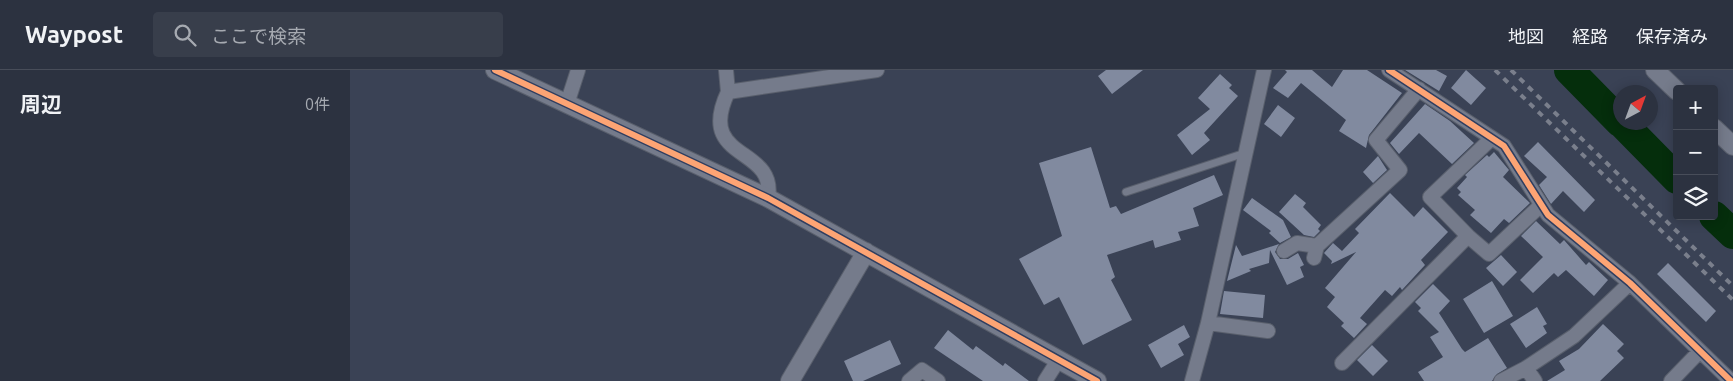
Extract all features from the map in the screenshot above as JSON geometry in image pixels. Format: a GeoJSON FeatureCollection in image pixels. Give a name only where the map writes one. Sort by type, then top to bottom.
{"type":"FeatureCollection","features":[{"type":"Feature","properties":{"kind":"street"},"geometry":{"type":"LineString","coordinates":[[495,70],[768,198],[1097,381]]}},
{"type":"Feature","properties":{"kind":"street"},"geometry":{"type":"LineString","coordinates":[[567,104],[578,70]]}},
{"type":"Feature","properties":{"kind":"street"},"geometry":{"type":"LineString","coordinates":[[726,70],[728,92],[718,117],[722,134],[765,174],[770,185],[768,198]]}},
{"type":"Feature","properties":{"kind":"street"},"geometry":{"type":"LineString","coordinates":[[728,92],[770,87],[805,75],[876,70]]}},
{"type":"Feature","properties":{"kind":"street"},"geometry":{"type":"LineString","coordinates":[[1192,381],[1208,323],[1264,70]]}},
{"type":"Feature","properties":{"kind":"street"},"geometry":{"type":"LineString","coordinates":[[1389,70],[1492,138],[1510,155],[1540,205],[1556,222],[1630,283],[1731,381]]}},
{"type":"Feature","properties":{"kind":"street"},"geometry":{"type":"LineString","coordinates":[[1655,70],[1673,88]]}},
{"type":"Feature","properties":{"kind":"street"},"geometry":{"type":"LineString","coordinates":[[1284,250],[1297,243],[1315,252],[1400,170],[1376,140],[1419,89]]}},
{"type":"Feature","properties":{"kind":"street"},"geometry":{"type":"LineString","coordinates":[[1716,130],[1733,146]]}},
{"type":"Feature","properties":{"kind":"street"},"geometry":{"type":"LineString","coordinates":[[1492,138],[1430,197],[1468,236],[1489,254],[1540,205]]}},
{"type":"Feature","properties":{"kind":"street"},"geometry":{"type":"LineString","coordinates":[[1342,363],[1468,236]]}},
{"type":"Feature","properties":{"kind":"street"},"geometry":{"type":"LineString","coordinates":[[790,381],[866,252]]}},
{"type":"Feature","properties":{"kind":"street"},"geometry":{"type":"LineString","coordinates":[[1501,381],[1526,368],[1574,336],[1630,283]]}},
{"type":"Feature","properties":{"kind":"street"},"geometry":{"type":"LineString","coordinates":[[1208,323],[1268,331]]}},
{"type":"Feature","properties":{"kind":"street"},"geometry":{"type":"LineString","coordinates":[[1671,381],[1700,351]]}},
{"type":"Feature","properties":{"kind":"street"},"geometry":{"type":"LineString","coordinates":[[1045,381],[1059,359]]}},
{"type":"Feature","properties":{"kind":"street"},"geometry":{"type":"LineString","coordinates":[[1526,368],[1535,381]]}},
{"type":"Feature","properties":{"kind":"street"},"geometry":{"type":"LineString","coordinates":[[910,381],[922,370],[938,381]]}},
{"type":"Feature","properties":{"kind":"lane"},"geometry":{"type":"LineString","coordinates":[[1126,192],[1246,152]]}},
{"type":"Feature","properties":{"kind":"building"},"geometry":{"type":"Polygon","coordinates":[[[1106,70],[1143,70],[1112,94],[1098,76],[1106,70]]]}},
{"type":"Feature","properties":{"kind":"building"},"geometry":{"type":"Polygon","coordinates":[[[1285,70],[1312,70],[1332,87],[1343,70],[1367,70],[1402,93],[1369,135],[1366,148],[1339,131],[1346,120],[1301,83],[1288,98],[1273,88],[1287,72],[1285,70]]]}},
{"type":"Feature","properties":{"kind":"building"},"geometry":{"type":"Polygon","coordinates":[[[1405,70],[1436,70],[1447,76],[1439,91],[1405,70]]]}},
{"type":"Feature","properties":{"kind":"building"},"geometry":{"type":"Polygon","coordinates":[[[1466,70],[1486,88],[1471,105],[1451,88],[1466,70]]]}},
{"type":"Feature","properties":{"kind":"building"},"geometry":{"type":"Polygon","coordinates":[[[1220,74],[1232,85],[1229,88],[1238,96],[1204,133],[1210,140],[1192,155],[1177,135],[1210,109],[1198,98],[1220,74]]]}},
{"type":"Feature","properties":{"kind":"building"},"geometry":{"type":"Polygon","coordinates":[[[1425,104],[1450,121],[1474,143],[1452,164],[1419,133],[1399,154],[1390,143],[1425,104]]]}},
{"type":"Feature","properties":{"kind":"building"},"geometry":{"type":"Polygon","coordinates":[[[1278,105],[1295,118],[1281,137],[1264,124],[1278,105]]]}},
{"type":"Feature","properties":{"kind":"building"},"geometry":{"type":"Polygon","coordinates":[[[1538,142],[1595,200],[1584,212],[1563,191],[1551,204],[1539,185],[1547,177],[1524,156],[1538,142]]]}},
{"type":"Feature","properties":{"kind":"building"},"geometry":{"type":"Polygon","coordinates":[[[1091,147],[1110,208],[1116,206],[1121,214],[1214,175],[1223,195],[1193,208],[1199,226],[1178,232],[1181,240],[1155,248],[1153,240],[1107,255],[1115,277],[1111,280],[1132,320],[1083,345],[1059,297],[1044,305],[1019,259],[1062,236],[1039,163],[1091,147]]]}},
{"type":"Feature","properties":{"kind":"building"},"geometry":{"type":"Polygon","coordinates":[[[1494,152],[1509,170],[1503,177],[1530,203],[1509,223],[1504,219],[1491,233],[1470,215],[1475,210],[1458,195],[1461,192],[1457,188],[1467,177],[1465,175],[1487,155],[1489,157],[1494,152]]]}},
{"type":"Feature","properties":{"kind":"building"},"geometry":{"type":"Polygon","coordinates":[[[1378,156],[1387,170],[1373,183],[1363,172],[1378,156]]]}},
{"type":"Feature","properties":{"kind":"building"},"geometry":{"type":"Polygon","coordinates":[[[1390,193],[1414,217],[1423,207],[1448,232],[1421,260],[1425,265],[1402,290],[1400,287],[1392,296],[1385,290],[1360,318],[1367,324],[1354,338],[1341,326],[1344,323],[1327,307],[1335,297],[1325,288],[1356,252],[1331,264],[1332,261],[1324,253],[1333,243],[1342,251],[1359,233],[1355,229],[1390,193]]]}},
{"type":"Feature","properties":{"kind":"building"},"geometry":{"type":"Polygon","coordinates":[[[1295,194],[1306,203],[1303,207],[1321,225],[1318,229],[1320,231],[1314,237],[1304,235],[1279,212],[1295,194]]]}},
{"type":"Feature","properties":{"kind":"building"},"geometry":{"type":"Polygon","coordinates":[[[1252,198],[1283,220],[1291,237],[1280,243],[1269,233],[1271,231],[1243,210],[1252,198]]]}},
{"type":"Feature","properties":{"kind":"building"},"geometry":{"type":"Polygon","coordinates":[[[1536,221],[1560,244],[1564,240],[1586,265],[1589,262],[1608,280],[1594,296],[1566,270],[1558,277],[1554,273],[1533,293],[1520,280],[1543,257],[1521,236],[1536,221]]]}},
{"type":"Feature","properties":{"kind":"building"},"geometry":{"type":"Polygon","coordinates":[[[1279,244],[1275,252],[1280,259],[1288,259],[1298,253],[1304,265],[1300,267],[1304,277],[1287,285],[1270,250],[1269,263],[1249,269],[1251,271],[1227,281],[1236,245],[1242,256],[1279,244]]]}},
{"type":"Feature","properties":{"kind":"building"},"geometry":{"type":"Polygon","coordinates":[[[1501,255],[1517,272],[1503,286],[1486,268],[1501,255]]]}},
{"type":"Feature","properties":{"kind":"building"},"geometry":{"type":"Polygon","coordinates":[[[1668,263],[1716,311],[1706,322],[1657,274],[1668,263]]]}},
{"type":"Feature","properties":{"kind":"building"},"geometry":{"type":"Polygon","coordinates":[[[1492,281],[1513,316],[1484,333],[1463,299],[1492,281]]]}},
{"type":"Feature","properties":{"kind":"building"},"geometry":{"type":"Polygon","coordinates":[[[1433,284],[1450,301],[1439,313],[1462,349],[1465,352],[1488,338],[1507,368],[1497,374],[1492,381],[1424,381],[1418,372],[1443,357],[1430,337],[1439,332],[1418,311],[1421,308],[1415,302],[1433,284]]]}},
{"type":"Feature","properties":{"kind":"building"},"geometry":{"type":"Polygon","coordinates":[[[1224,291],[1265,295],[1263,318],[1220,314],[1224,291]]]}},
{"type":"Feature","properties":{"kind":"building"},"geometry":{"type":"Polygon","coordinates":[[[1537,307],[1547,324],[1543,326],[1547,333],[1526,348],[1510,324],[1537,307]]]}},
{"type":"Feature","properties":{"kind":"building"},"geometry":{"type":"Polygon","coordinates":[[[1603,324],[1624,344],[1617,351],[1624,358],[1600,381],[1547,381],[1565,370],[1559,361],[1579,349],[1603,324]]]}},
{"type":"Feature","properties":{"kind":"building"},"geometry":{"type":"Polygon","coordinates":[[[1184,325],[1190,337],[1178,344],[1184,355],[1161,368],[1148,345],[1184,325]]]}},
{"type":"Feature","properties":{"kind":"building"},"geometry":{"type":"Polygon","coordinates":[[[948,330],[973,350],[976,346],[1003,366],[1005,363],[1029,381],[983,381],[934,348],[948,330]]]}},
{"type":"Feature","properties":{"kind":"building"},"geometry":{"type":"Polygon","coordinates":[[[890,340],[901,364],[863,381],[853,381],[844,361],[890,340]]]}},
{"type":"Feature","properties":{"kind":"building"},"geometry":{"type":"Polygon","coordinates":[[[1372,345],[1388,361],[1373,376],[1357,360],[1372,345]]]}},
{"type":"Feature","properties":{"kind":"waterway"},"geometry":{"type":"LineString","coordinates":[[1569,70],[1613,115]]}},
{"type":"Feature","properties":{"kind":"waterway"},"geometry":{"type":"LineString","coordinates":[[1629,130],[1673,175]]}},
{"type":"Feature","properties":{"kind":"waterway"},"geometry":{"type":"LineString","coordinates":[[1718,220],[1733,234]]}},
{"type":"Feature","properties":{"kind":"railway"},"geometry":{"type":"LineString","coordinates":[[1495,70],[1733,300]]}},
{"type":"Feature","properties":{"kind":"railway"},"geometry":{"type":"LineString","coordinates":[[1511,70],[1733,286]]}},
{"type":"Feature","properties":{"kind":"cycle path"},"geometry":{"type":"LineString","coordinates":[[495,70],[768,198],[1097,381]]}},
{"type":"Feature","properties":{"kind":"cycle path"},"geometry":{"type":"LineString","coordinates":[[1389,70],[1504,146],[1548,215],[1630,283],[1731,381]]}}]}
